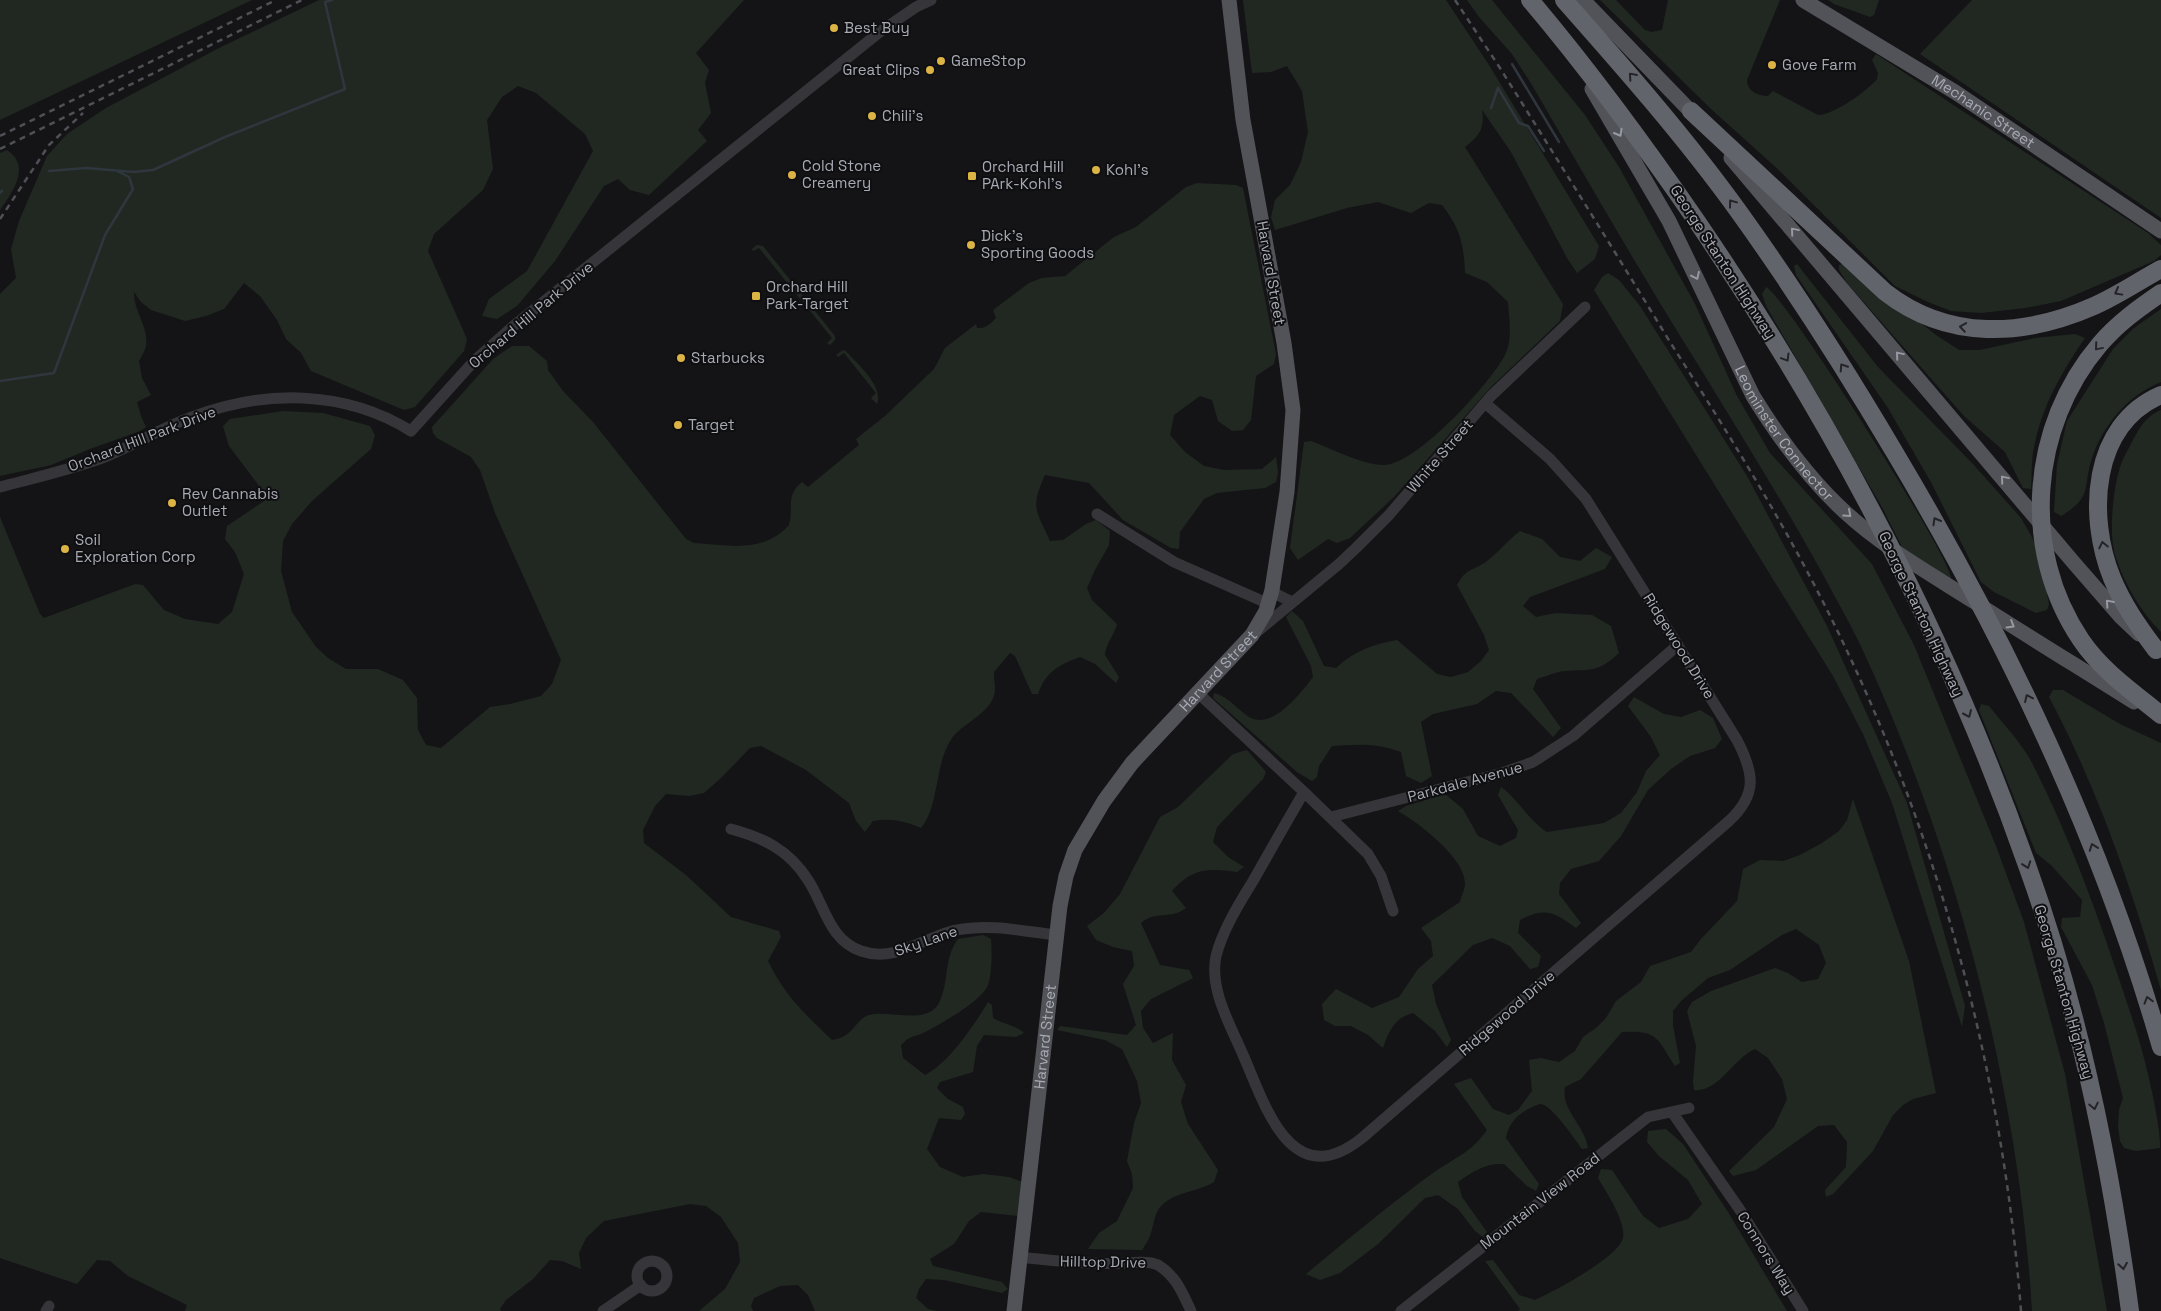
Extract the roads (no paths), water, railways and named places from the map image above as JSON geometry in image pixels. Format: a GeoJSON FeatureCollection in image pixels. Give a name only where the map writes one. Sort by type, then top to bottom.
{"type":"FeatureCollection","features":[{"type":"Feature","properties":{"kind":"highway","name":"George Stanton Highway"},"geometry":{"type":"LineString","coordinates":[[1530,0],[1601,86],[1650,153],[1743,290],[1824,424],[1876,518],[1919,606],[2004,801],[2030,871],[2087,1072],[2103,1148],[2130,1311]]}},
{"type":"Feature","properties":{"kind":"highway"},"geometry":{"type":"LineString","coordinates":[[1564,0],[1635,79],[1738,212],[1848,374],[1960,563],[2012,665],[2086,827],[2143,984],[2161,1047]]}},
{"type":"Feature","properties":{"kind":"highway"},"geometry":{"type":"LineString","coordinates":[[1691,111],[1885,292],[1912,310],[1943,323],[1970,329],[1995,329],[2041,323],[2095,306],[2161,269]]}},
{"type":"Feature","properties":{"kind":"highway"},"geometry":{"type":"LineString","coordinates":[[2161,293],[2129,315],[2112,331],[2091,356],[2072,385],[2060,408],[2049,442],[2040,503],[2043,542],[2052,577],[2074,629],[2090,652],[2112,676],[2161,717]]}},
{"type":"Feature","properties":{"kind":"highway"},"geometry":{"type":"LineString","coordinates":[[2158,653],[2127,609],[2112,577],[2100,534],[2098,500],[2102,466],[2114,436],[2134,412],[2161,395]]}},
{"type":"Feature","properties":{"kind":"main road","name":"Harvard Street"},"geometry":{"type":"LineString","coordinates":[[1014,1311],[1057,935],[1066,876],[1075,850],[1092,819],[1132,763],[1249,638],[1258,626],[1270,598],[1287,492],[1293,410],[1284,343],[1243,120],[1229,0]]}},
{"type":"Feature","properties":{"kind":"main road"},"geometry":{"type":"LineString","coordinates":[[1583,0],[1691,111],[2074,563],[2121,616],[2158,653]]}},
{"type":"Feature","properties":{"kind":"main road","name":"Mechanic Street"},"geometry":{"type":"LineString","coordinates":[[1803,0],[1954,92],[2161,231]]}},
{"type":"Feature","properties":{"kind":"main road","name":"Leominster Connector"},"geometry":{"type":"LineString","coordinates":[[1546,18],[1602,103],[1652,189],[1686,252],[1753,396],[1769,423],[1800,464],[1844,511],[1878,539],[1937,578],[2161,717]]}},
{"type":"Feature","properties":{"kind":"street","name":"Orchard Hill Park Drive"},"geometry":{"type":"LineString","coordinates":[[0,486],[85,464],[124,449],[192,417],[257,400],[285,397],[317,398],[368,410],[412,431],[475,360],[511,328],[881,31],[916,7],[931,0]]}},
{"type":"Feature","properties":{"kind":"street","name":"White Street"},"geometry":{"type":"LineString","coordinates":[[1249,638],[1339,564],[1389,515],[1485,403],[1585,308]]}},
{"type":"Feature","properties":{"kind":"street","name":"Ridgewood Drive"},"geometry":{"type":"LineString","coordinates":[[1304,792],[1228,927],[1216,956],[1215,978],[1224,1009],[1276,1125],[1285,1138],[1296,1148],[1309,1154],[1324,1157],[1340,1153],[1362,1138],[1729,822],[1742,808],[1749,794],[1750,772],[1745,756],[1733,732],[1594,512],[1574,484],[1550,459],[1485,403]]}},
{"type":"Feature","properties":{"kind":"street"},"geometry":{"type":"LineString","coordinates":[[1097,514],[1174,562],[1270,598],[1292,602]]}},
{"type":"Feature","properties":{"kind":"street","name":"Parkdale Avenue"},"geometry":{"type":"LineString","coordinates":[[1331,817],[1502,773],[1533,762],[1573,736],[1678,645]]}},
{"type":"Feature","properties":{"kind":"street"},"geometry":{"type":"LineString","coordinates":[[1198,693],[1358,844],[1375,864],[1393,911]]}},
{"type":"Feature","properties":{"kind":"street","name":"Sky Lane"},"geometry":{"type":"LineString","coordinates":[[731,829],[757,836],[779,849],[789,858],[807,879],[834,932],[851,946],[861,951],[891,954],[944,933],[976,927],[1057,935]]}},
{"type":"Feature","properties":{"kind":"street","name":"Mountain View Road"},"geometry":{"type":"LineString","coordinates":[[1401,1311],[1648,1118],[1688,1108]]}},
{"type":"Feature","properties":{"kind":"street","name":"Connors Way"},"geometry":{"type":"LineString","coordinates":[[1672,1112],[1729,1194],[1803,1311]]}},
{"type":"Feature","properties":{"kind":"street","name":"Hilltop Drive"},"geometry":{"type":"LineString","coordinates":[[1020,1258],[1083,1264],[1138,1262],[1156,1264],[1177,1282],[1191,1311]]}},
{"type":"Feature","properties":{"kind":"street"},"geometry":{"type":"LineString","coordinates":[[603,1311],[641,1285]]}},
{"type":"Feature","properties":{"kind":"waterway"},"geometry":{"type":"LineString","coordinates":[[49,171],[86,168],[134,172],[153,170],[225,137],[345,89],[325,2],[332,0]]}},
{"type":"Feature","properties":{"kind":"waterway"},"geometry":{"type":"LineString","coordinates":[[1512,64],[1559,142]]}},
{"type":"Feature","properties":{"kind":"waterway"},"geometry":{"type":"LineString","coordinates":[[1491,108],[1498,88],[1519,123],[1528,126],[1544,151]]}},
{"type":"Feature","properties":{"kind":"waterway"},"geometry":{"type":"LineString","coordinates":[[0,381],[54,373],[105,235],[133,189],[129,177],[117,171]]}},
{"type":"Feature","properties":{"kind":"railway"},"geometry":{"type":"LineString","coordinates":[[0,136],[276,0]]}},
{"type":"Feature","properties":{"kind":"railway"},"geometry":{"type":"LineString","coordinates":[[0,149],[302,0]]}},
{"type":"Feature","properties":{"kind":"railway"},"geometry":{"type":"LineString","coordinates":[[1455,0],[1500,68],[1748,467],[1803,563],[1861,680],[1897,766],[1929,854],[1956,944],[1979,1034],[1998,1126],[2012,1218],[2021,1311]]}},
{"type":"Feature","properties":{"kind":"railway"},"geometry":{"type":"LineString","coordinates":[[0,219],[49,145],[83,113]]}},
{"type":"Feature","properties":{"kind":"place","name":"Best Buy"},"geometry":{"type":"Point","coordinates":[834,28]}},
{"type":"Feature","properties":{"kind":"place","name":"GameStop"},"geometry":{"type":"Point","coordinates":[941,61]}},
{"type":"Feature","properties":{"kind":"place","name":"Gove Farm"},"geometry":{"type":"Point","coordinates":[1772,65]}},
{"type":"Feature","properties":{"kind":"place","name":"Great Clips"},"geometry":{"type":"Point","coordinates":[930,70]}},
{"type":"Feature","properties":{"kind":"place","name":"Chili's"},"geometry":{"type":"Point","coordinates":[872,116]}},
{"type":"Feature","properties":{"kind":"place","name":"Kohl's"},"geometry":{"type":"Point","coordinates":[1096,170]}},
{"type":"Feature","properties":{"kind":"place","name":"Cold Stone Creamery"},"geometry":{"type":"Point","coordinates":[792,175]}},
{"type":"Feature","properties":{"kind":"place","name":"Orchard Hill PArk-Kohl's"},"geometry":{"type":"Point","coordinates":[972,176]}},
{"type":"Feature","properties":{"kind":"place","name":"Dick's Sporting Goods"},"geometry":{"type":"Point","coordinates":[971,245]}},
{"type":"Feature","properties":{"kind":"place","name":"Orchard Hill Park-Target"},"geometry":{"type":"Point","coordinates":[756,296]}},
{"type":"Feature","properties":{"kind":"place","name":"Starbucks"},"geometry":{"type":"Point","coordinates":[681,358]}},
{"type":"Feature","properties":{"kind":"place","name":"Target"},"geometry":{"type":"Point","coordinates":[678,425]}},
{"type":"Feature","properties":{"kind":"place","name":"Rev Cannabis Outlet"},"geometry":{"type":"Point","coordinates":[172,503]}},
{"type":"Feature","properties":{"kind":"place","name":"Soil Exploration Corp"},"geometry":{"type":"Point","coordinates":[65,549]}}]}
